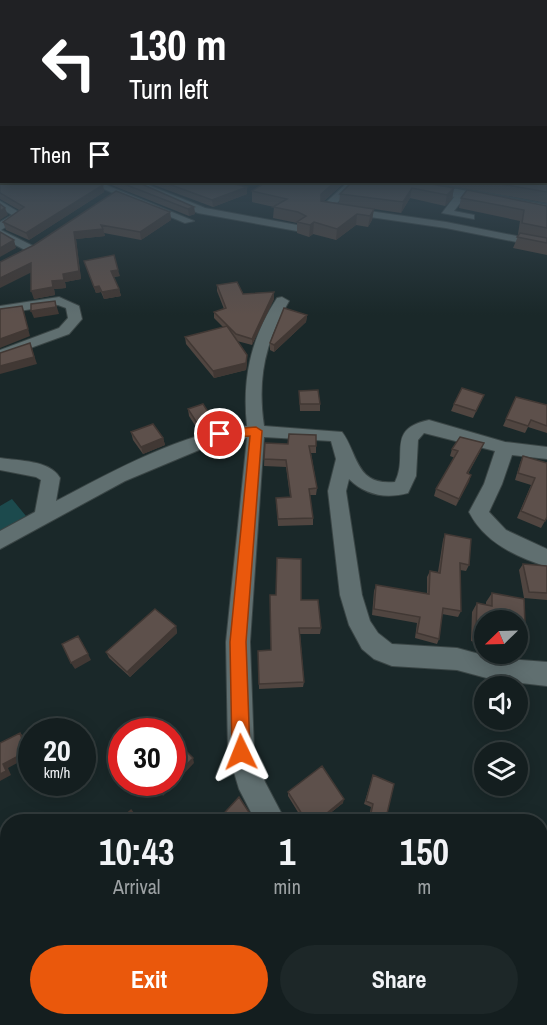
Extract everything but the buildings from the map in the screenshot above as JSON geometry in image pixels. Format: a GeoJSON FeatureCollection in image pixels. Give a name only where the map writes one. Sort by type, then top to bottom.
{"type":"FeatureCollection","features":[{"type":"Feature","properties":{"kind":"street"},"geometry":{"type":"LineString","coordinates":[[0,227],[13,219]]}},
{"type":"Feature","properties":{"kind":"street"},"geometry":{"type":"LineString","coordinates":[[184,219],[189,221]]}},
{"type":"Feature","properties":{"kind":"street"},"geometry":{"type":"LineString","coordinates":[[246,219],[297,228]]}},
{"type":"Feature","properties":{"kind":"street"},"geometry":{"type":"LineString","coordinates":[[400,219],[547,244]]}},
{"type":"Feature","properties":{"kind":"street"},"geometry":{"type":"LineString","coordinates":[[476,219],[547,233]]}},
{"type":"Feature","properties":{"kind":"street"},"geometry":{"type":"LineString","coordinates":[[0,233],[31,249]]}},
{"type":"Feature","properties":{"kind":"street"},"geometry":{"type":"LineString","coordinates":[[17,257],[44,241]]}},
{"type":"Feature","properties":{"kind":"street"},"geometry":{"type":"LineString","coordinates":[[0,310],[59,301],[72,306],[75,319],[73,324],[64,331],[0,355]]}},
{"type":"Feature","properties":{"kind":"street"},"geometry":{"type":"LineString","coordinates":[[267,814],[253,789],[241,752],[238,642],[256,431],[251,397],[255,359],[264,330],[282,301]]}},
{"type":"Feature","properties":{"kind":"street"},"geometry":{"type":"LineString","coordinates":[[0,541],[160,457],[220,434],[256,431],[336,435],[345,459],[364,482],[389,491],[401,488],[406,476],[409,438],[419,428],[441,427],[506,448],[547,453]]}},
{"type":"Feature","properties":{"kind":"street"},"geometry":{"type":"LineString","coordinates":[[506,448],[494,484],[479,512],[493,531],[547,558]]}},
{"type":"Feature","properties":{"kind":"street"},"geometry":{"type":"LineString","coordinates":[[345,459],[337,491],[344,550],[351,595],[360,625],[370,641],[382,651],[392,655],[457,659],[494,669],[547,674]]}},
{"type":"Feature","properties":{"kind":"street"},"geometry":{"type":"LineString","coordinates":[[0,464],[41,471],[51,478],[44,511],[48,514]]}},
{"type":"Feature","properties":{"kind":"shaded area"},"geometry":{"type":"Polygon","coordinates":[[[12,499],[26,516],[0,531],[0,506],[12,499]]]}},
{"type":"Feature","properties":{"kind":"route"},"geometry":{"type":"LineString","coordinates":[[220,434],[256,431],[238,642],[241,752]]}}]}
